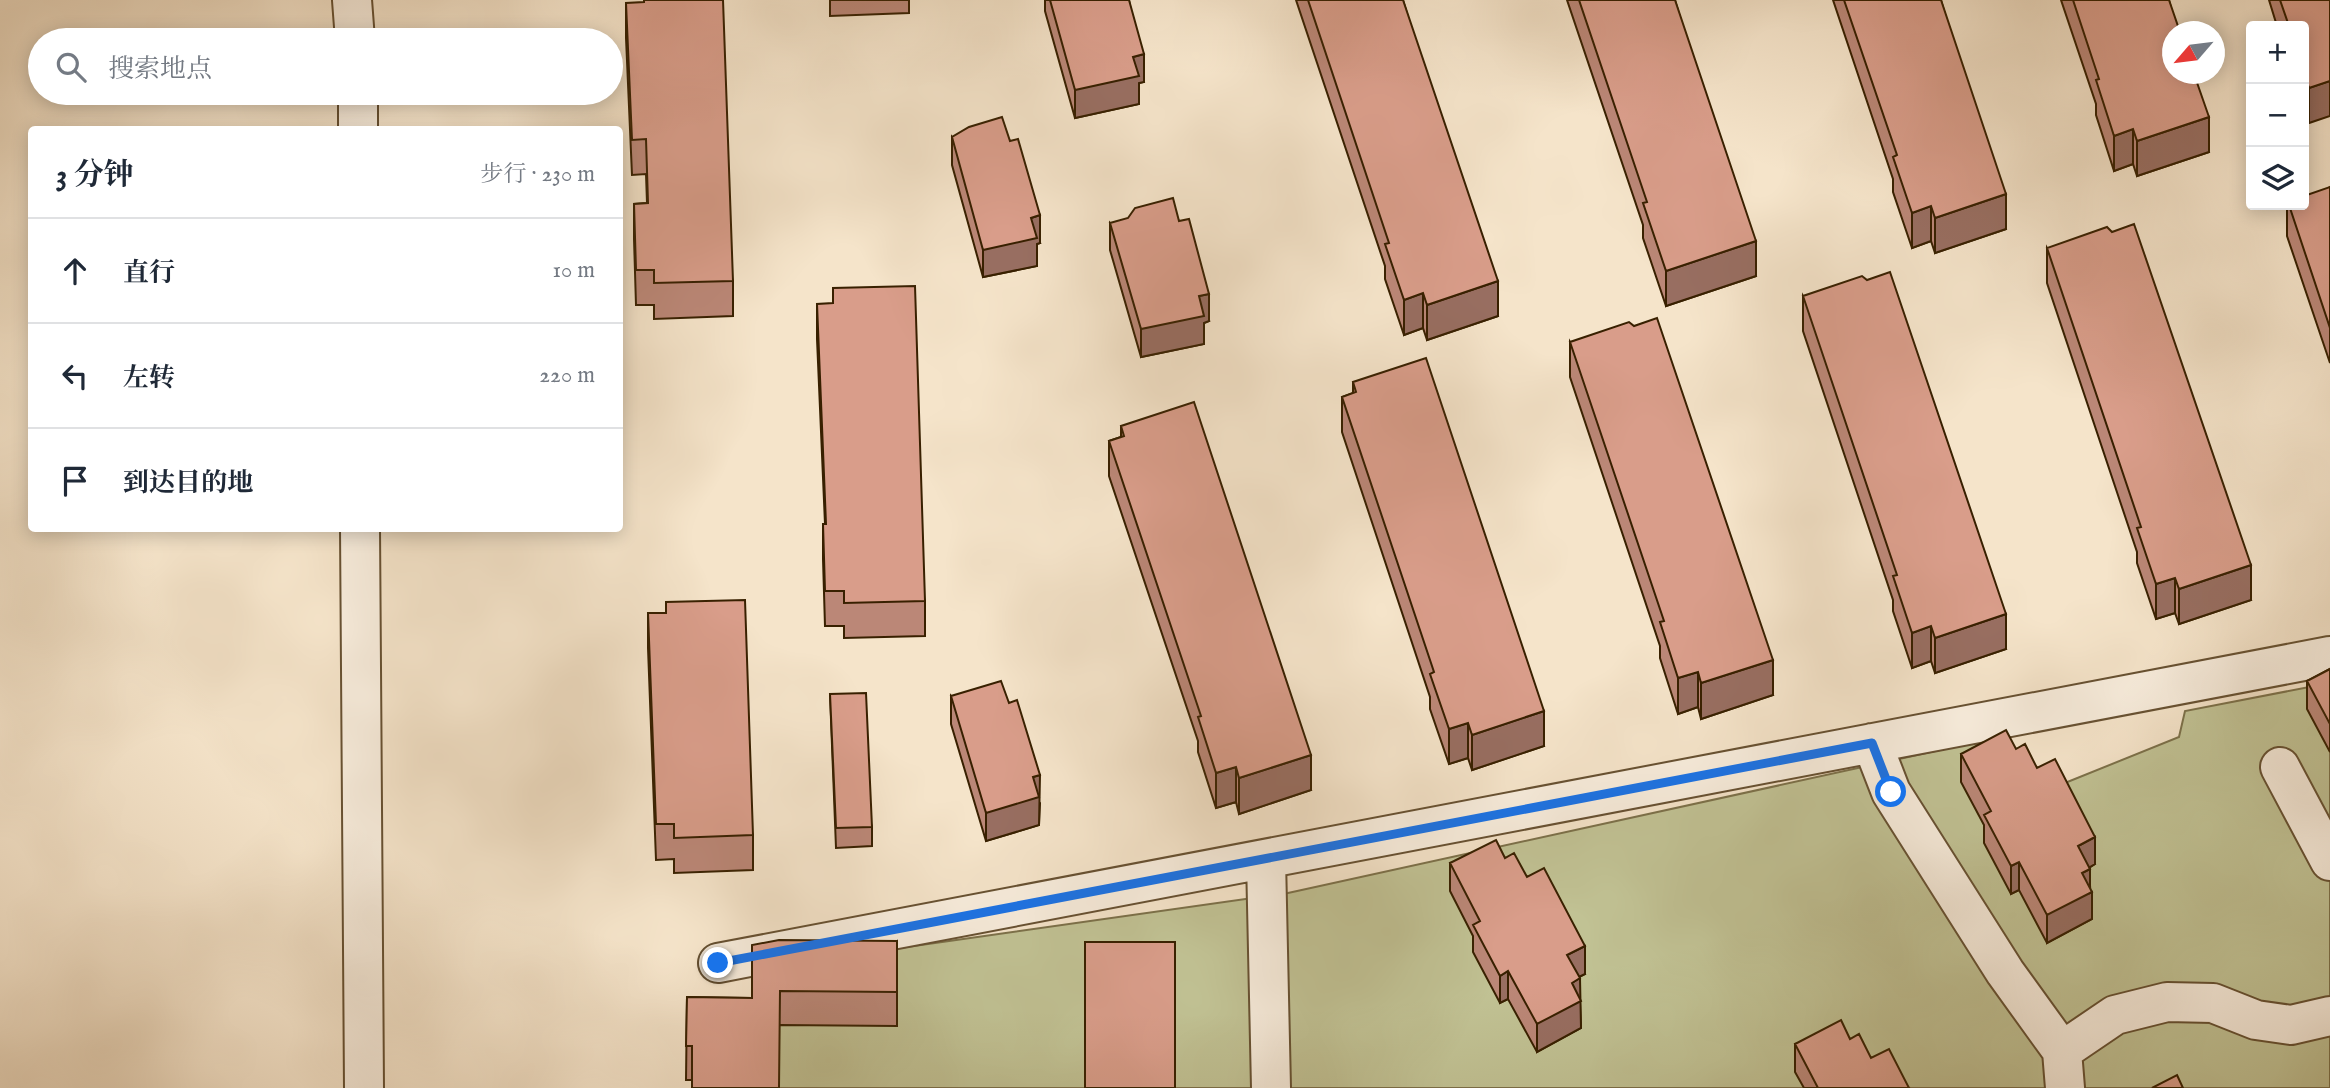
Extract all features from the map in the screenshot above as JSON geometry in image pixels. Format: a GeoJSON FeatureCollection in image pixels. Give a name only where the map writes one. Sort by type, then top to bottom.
{"type":"FeatureCollection","features":[{"type":"Feature","properties":{"kind":"street"},"geometry":{"type":"LineString","coordinates":[[352,0],[354,28]]}},
{"type":"Feature","properties":{"kind":"street"},"geometry":{"type":"LineString","coordinates":[[358,105],[358,126]]}},
{"type":"Feature","properties":{"kind":"street"},"geometry":{"type":"LineString","coordinates":[[360,532],[363,1088]]}},
{"type":"Feature","properties":{"kind":"street"},"geometry":{"type":"LineString","coordinates":[[718,963],[2330,656]]}},
{"type":"Feature","properties":{"kind":"street"},"geometry":{"type":"LineString","coordinates":[[1872,743],[1891,792],[2064,1070],[2115,1015],[2167,1002],[2213,1003],[2256,1020],[2291,1025],[2330,1016]]}},
{"type":"Feature","properties":{"kind":"street"},"geometry":{"type":"LineString","coordinates":[[2280,767],[2330,861]]}},
{"type":"Feature","properties":{"kind":"street"},"geometry":{"type":"LineString","coordinates":[[1266,859],[1270,1088]]}},
{"type":"Feature","properties":{"kind":"green space"},"geometry":{"type":"Polygon","coordinates":[[[2330,683],[2330,1088],[770,1088],[787,964],[1288,893],[1972,743],[2021,751],[2055,787],[2179,737],[2185,711],[2330,683]]]}},
{"type":"Feature","properties":{"kind":"building"},"geometry":{"type":"Polygon","coordinates":[[[644,0],[723,0],[733,281],[654,283],[654,270],[636,270],[634,204],[648,203],[646,139],[632,140],[626,3],[644,0]]]}},
{"type":"Feature","properties":{"kind":"building"},"geometry":{"type":"Polygon","coordinates":[[[1050,0],[1129,0],[1144,54],[1133,57],[1139,76],[1075,90],[1050,0]]]}},
{"type":"Feature","properties":{"kind":"building"},"geometry":{"type":"Polygon","coordinates":[[[1308,0],[1403,0],[1498,281],[1427,305],[1423,293],[1404,300],[1385,244],[1389,243],[1308,0]]]}},
{"type":"Feature","properties":{"kind":"building"},"geometry":{"type":"Polygon","coordinates":[[[1579,0],[1675,0],[1756,241],[1666,271],[1643,203],[1647,202],[1579,0]]]}},
{"type":"Feature","properties":{"kind":"building"},"geometry":{"type":"Polygon","coordinates":[[[1844,0],[1941,0],[2006,194],[1935,218],[1931,206],[1912,213],[1893,157],[1897,155],[1844,0]]]}},
{"type":"Feature","properties":{"kind":"building"},"geometry":{"type":"Polygon","coordinates":[[[2073,0],[2169,0],[2176,21],[2162,21],[2162,84],[2197,84],[2209,117],[2137,141],[2133,129],[2114,136],[2096,80],[2099,79],[2073,0]]]}},
{"type":"Feature","properties":{"kind":"building"},"geometry":{"type":"Polygon","coordinates":[[[2280,0],[2330,0],[2330,81],[2309,88],[2309,21],[2287,21],[2280,0]]]}},
{"type":"Feature","properties":{"kind":"building"},"geometry":{"type":"Polygon","coordinates":[[[1002,117],[1010,141],[1018,139],[1040,215],[1031,218],[1037,238],[983,250],[952,137],[969,127],[1002,117]]]}},
{"type":"Feature","properties":{"kind":"building"},"geometry":{"type":"Polygon","coordinates":[[[2330,187],[2330,328],[2291,210],[2309,210],[2309,194],[2330,187]]]}},
{"type":"Feature","properties":{"kind":"building"},"geometry":{"type":"Polygon","coordinates":[[[1173,198],[1179,221],[1189,219],[1209,294],[1199,296],[1204,316],[1141,329],[1110,223],[1128,218],[1135,208],[1173,198]]]}},
{"type":"Feature","properties":{"kind":"building"},"geometry":{"type":"Polygon","coordinates":[[[2134,224],[2251,565],[2179,589],[2175,578],[2156,584],[2137,528],[2141,527],[2047,248],[2107,227],[2112,232],[2134,224]]]}},
{"type":"Feature","properties":{"kind":"building"},"geometry":{"type":"Polygon","coordinates":[[[1890,272],[2006,614],[1935,638],[1931,626],[1912,633],[1893,576],[1897,575],[1803,296],[1862,276],[1867,280],[1890,272]]]}},
{"type":"Feature","properties":{"kind":"building"},"geometry":{"type":"Polygon","coordinates":[[[915,286],[925,601],[844,603],[844,591],[825,591],[823,524],[826,524],[817,304],[833,303],[833,288],[915,286]]]}},
{"type":"Feature","properties":{"kind":"building"},"geometry":{"type":"Polygon","coordinates":[[[1657,318],[1773,660],[1701,683],[1698,672],[1678,678],[1660,622],[1664,621],[1570,342],[1629,322],[1634,326],[1657,318]]]}},
{"type":"Feature","properties":{"kind":"building"},"geometry":{"type":"Polygon","coordinates":[[[1426,358],[1544,711],[1472,735],[1468,723],[1449,729],[1430,674],[1434,672],[1342,397],[1356,392],[1353,382],[1426,358]]]}},
{"type":"Feature","properties":{"kind":"building"},"geometry":{"type":"Polygon","coordinates":[[[1194,402],[1311,755],[1239,778],[1236,767],[1216,773],[1198,717],[1201,716],[1109,441],[1124,436],[1121,426],[1194,402]]]}},
{"type":"Feature","properties":{"kind":"building"},"geometry":{"type":"Polygon","coordinates":[[[745,600],[753,835],[674,838],[674,824],[656,824],[648,613],[666,613],[666,602],[745,600]]]}},
{"type":"Feature","properties":{"kind":"building"},"geometry":{"type":"Polygon","coordinates":[[[2330,669],[2330,724],[2307,681],[2330,669]]]}},
{"type":"Feature","properties":{"kind":"building"},"geometry":{"type":"Polygon","coordinates":[[[1001,681],[1009,703],[1017,700],[1040,775],[1033,777],[1039,797],[986,813],[951,696],[1001,681]]]}},
{"type":"Feature","properties":{"kind":"building"},"geometry":{"type":"Polygon","coordinates":[[[866,693],[872,827],[836,828],[830,694],[866,693]]]}},
{"type":"Feature","properties":{"kind":"building"},"geometry":{"type":"Polygon","coordinates":[[[2006,730],[2016,749],[2025,744],[2037,768],[2055,759],[2095,837],[2078,846],[2090,869],[2082,873],[2092,892],[2047,915],[2019,862],[2011,866],[1984,815],[1991,811],[1961,754],[2006,730]]]}},
{"type":"Feature","properties":{"kind":"building"},"geometry":{"type":"Polygon","coordinates":[[[1496,840],[1505,858],[1514,853],[1527,877],[1544,868],[1585,946],[1567,955],[1580,978],[1572,983],[1581,1001],[1537,1024],[1508,971],[1500,976],[1473,925],[1480,921],[1450,863],[1496,840]]]}},
{"type":"Feature","properties":{"kind":"building"},"geometry":{"type":"Polygon","coordinates":[[[779,940],[897,941],[897,992],[780,991],[779,1088],[692,1088],[692,1046],[686,1046],[687,997],[752,998],[752,945],[779,940]]]}},
{"type":"Feature","properties":{"kind":"building"},"geometry":{"type":"Polygon","coordinates":[[[1085,942],[1175,942],[1175,1088],[1085,1088],[1085,942]]]}},
{"type":"Feature","properties":{"kind":"building"},"geometry":{"type":"Polygon","coordinates":[[[1841,1020],[1850,1039],[1859,1034],[1871,1058],[1889,1049],[1909,1088],[1818,1088],[1795,1044],[1841,1020]]]}},
{"type":"Feature","properties":{"kind":"building"},"geometry":{"type":"Polygon","coordinates":[[[2177,1075],[2183,1088],[2152,1088],[2177,1075]]]}},
{"type":"Feature","properties":{"kind":"route"},"geometry":{"type":"LineString","coordinates":[[718,963],[1872,743],[1891,792]]}}]}
